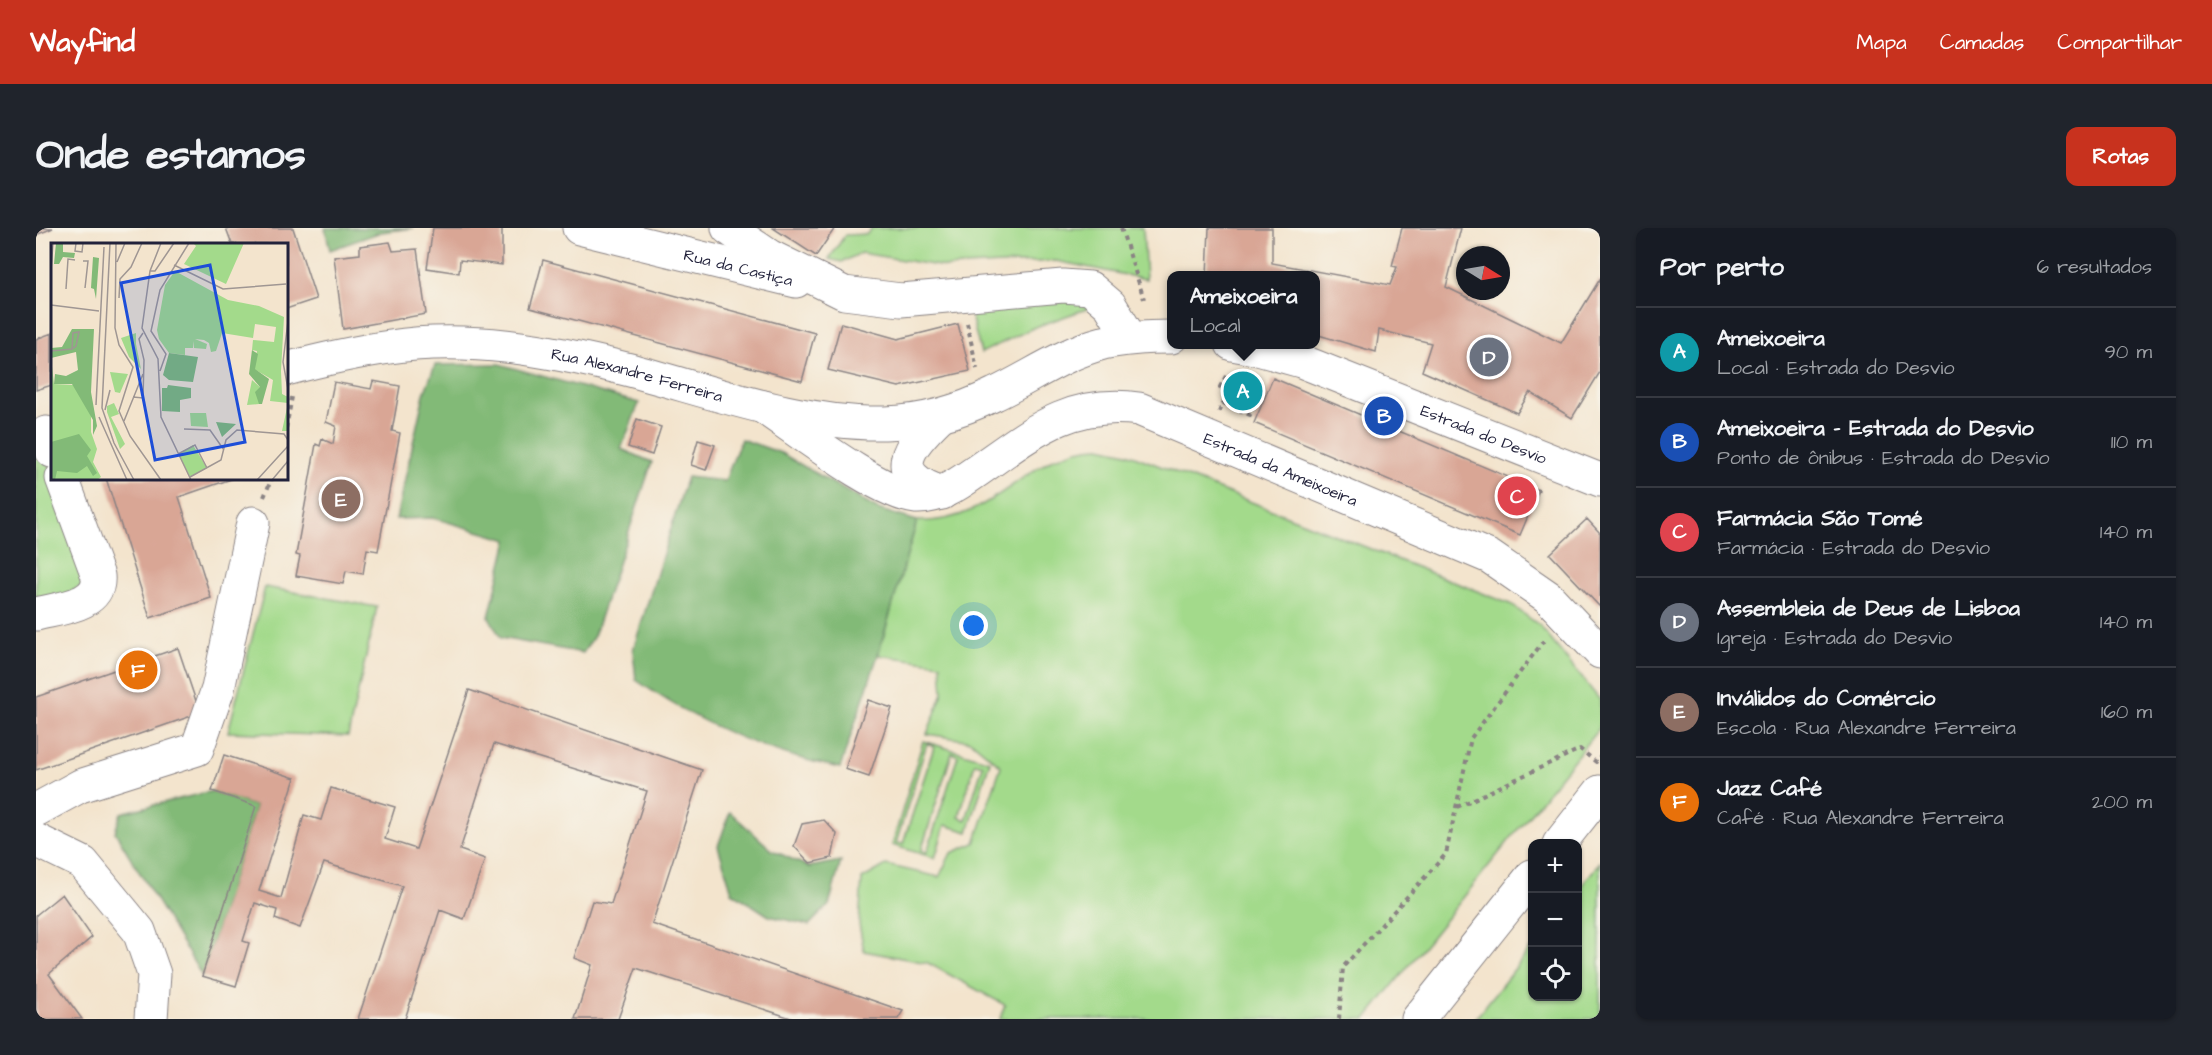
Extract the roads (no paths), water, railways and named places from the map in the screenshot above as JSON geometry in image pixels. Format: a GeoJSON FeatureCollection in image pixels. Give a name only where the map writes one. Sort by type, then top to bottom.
{"type":"FeatureCollection","features":[{"type":"Feature","properties":{"kind":"street","name":"Rua da Castiça"},"geometry":{"type":"LineString","coordinates":[[579,228],[778,278],[828,286]]}},
{"type":"Feature","properties":{"kind":"street","name":"Rua da Castiça"},"geometry":{"type":"LineString","coordinates":[[728,228],[770,256],[844,293],[901,300],[1063,286],[1090,288],[1152,337]]}},
{"type":"Feature","properties":{"kind":"street","name":"Rua Alexandre Ferreira"},"geometry":{"type":"LineString","coordinates":[[288,369],[391,346],[469,343],[524,348],[613,366],[763,407],[839,420],[885,423],[939,417],[983,398],[1057,360],[1101,344],[1152,337]]}},
{"type":"Feature","properties":{"kind":"street","name":"Estrada do Desvio"},"geometry":{"type":"LineString","coordinates":[[1258,349],[1301,361],[1600,480]]}},
{"type":"Feature","properties":{"kind":"street","name":"Estrada da Ameixoeira"},"geometry":{"type":"LineString","coordinates":[[763,407],[826,450],[885,486],[917,497],[942,493],[1059,418],[1098,407],[1139,410],[1159,416],[1490,557],[1548,597],[1600,652]]}},
{"type":"Feature","properties":{"kind":"street"},"geometry":{"type":"LineString","coordinates":[[939,417],[914,441],[908,452],[908,465],[914,480],[942,493]]}},
{"type":"Feature","properties":{"kind":"street"},"geometry":{"type":"LineString","coordinates":[[36,615],[89,599],[97,592],[99,585],[98,576],[63,480]]}},
{"type":"Feature","properties":{"kind":"street"},"geometry":{"type":"LineString","coordinates":[[36,810],[80,786],[197,749],[218,689],[253,523]]}},
{"type":"Feature","properties":{"kind":"street"},"geometry":{"type":"LineString","coordinates":[[1562,839],[1600,792]]}},
{"type":"Feature","properties":{"kind":"street"},"geometry":{"type":"LineString","coordinates":[[36,840],[84,863],[139,931],[154,974],[151,1019]]}},
{"type":"Feature","properties":{"kind":"street"},"geometry":{"type":"LineString","coordinates":[[1418,1019],[1528,882]]}},
{"type":"Feature","properties":{"kind":"place","name":"Assembleia de Deus de Lisboa"},"geometry":{"type":"Point","coordinates":[1489,357]}},
{"type":"Feature","properties":{"kind":"place","name":"Ameixoeira"},"geometry":{"type":"Point","coordinates":[1243,391]}},
{"type":"Feature","properties":{"kind":"place","name":"Ameixoeira - Estrada do Desvio"},"geometry":{"type":"Point","coordinates":[1384,416]}},
{"type":"Feature","properties":{"kind":"place","name":"Farmácia São Tomé"},"geometry":{"type":"Point","coordinates":[1517,496]}},
{"type":"Feature","properties":{"kind":"place","name":"Inválidos do Comércio"},"geometry":{"type":"Point","coordinates":[341,499]}},
{"type":"Feature","properties":{"kind":"place","name":"Jazz Café"},"geometry":{"type":"Point","coordinates":[138,670]}}]}
